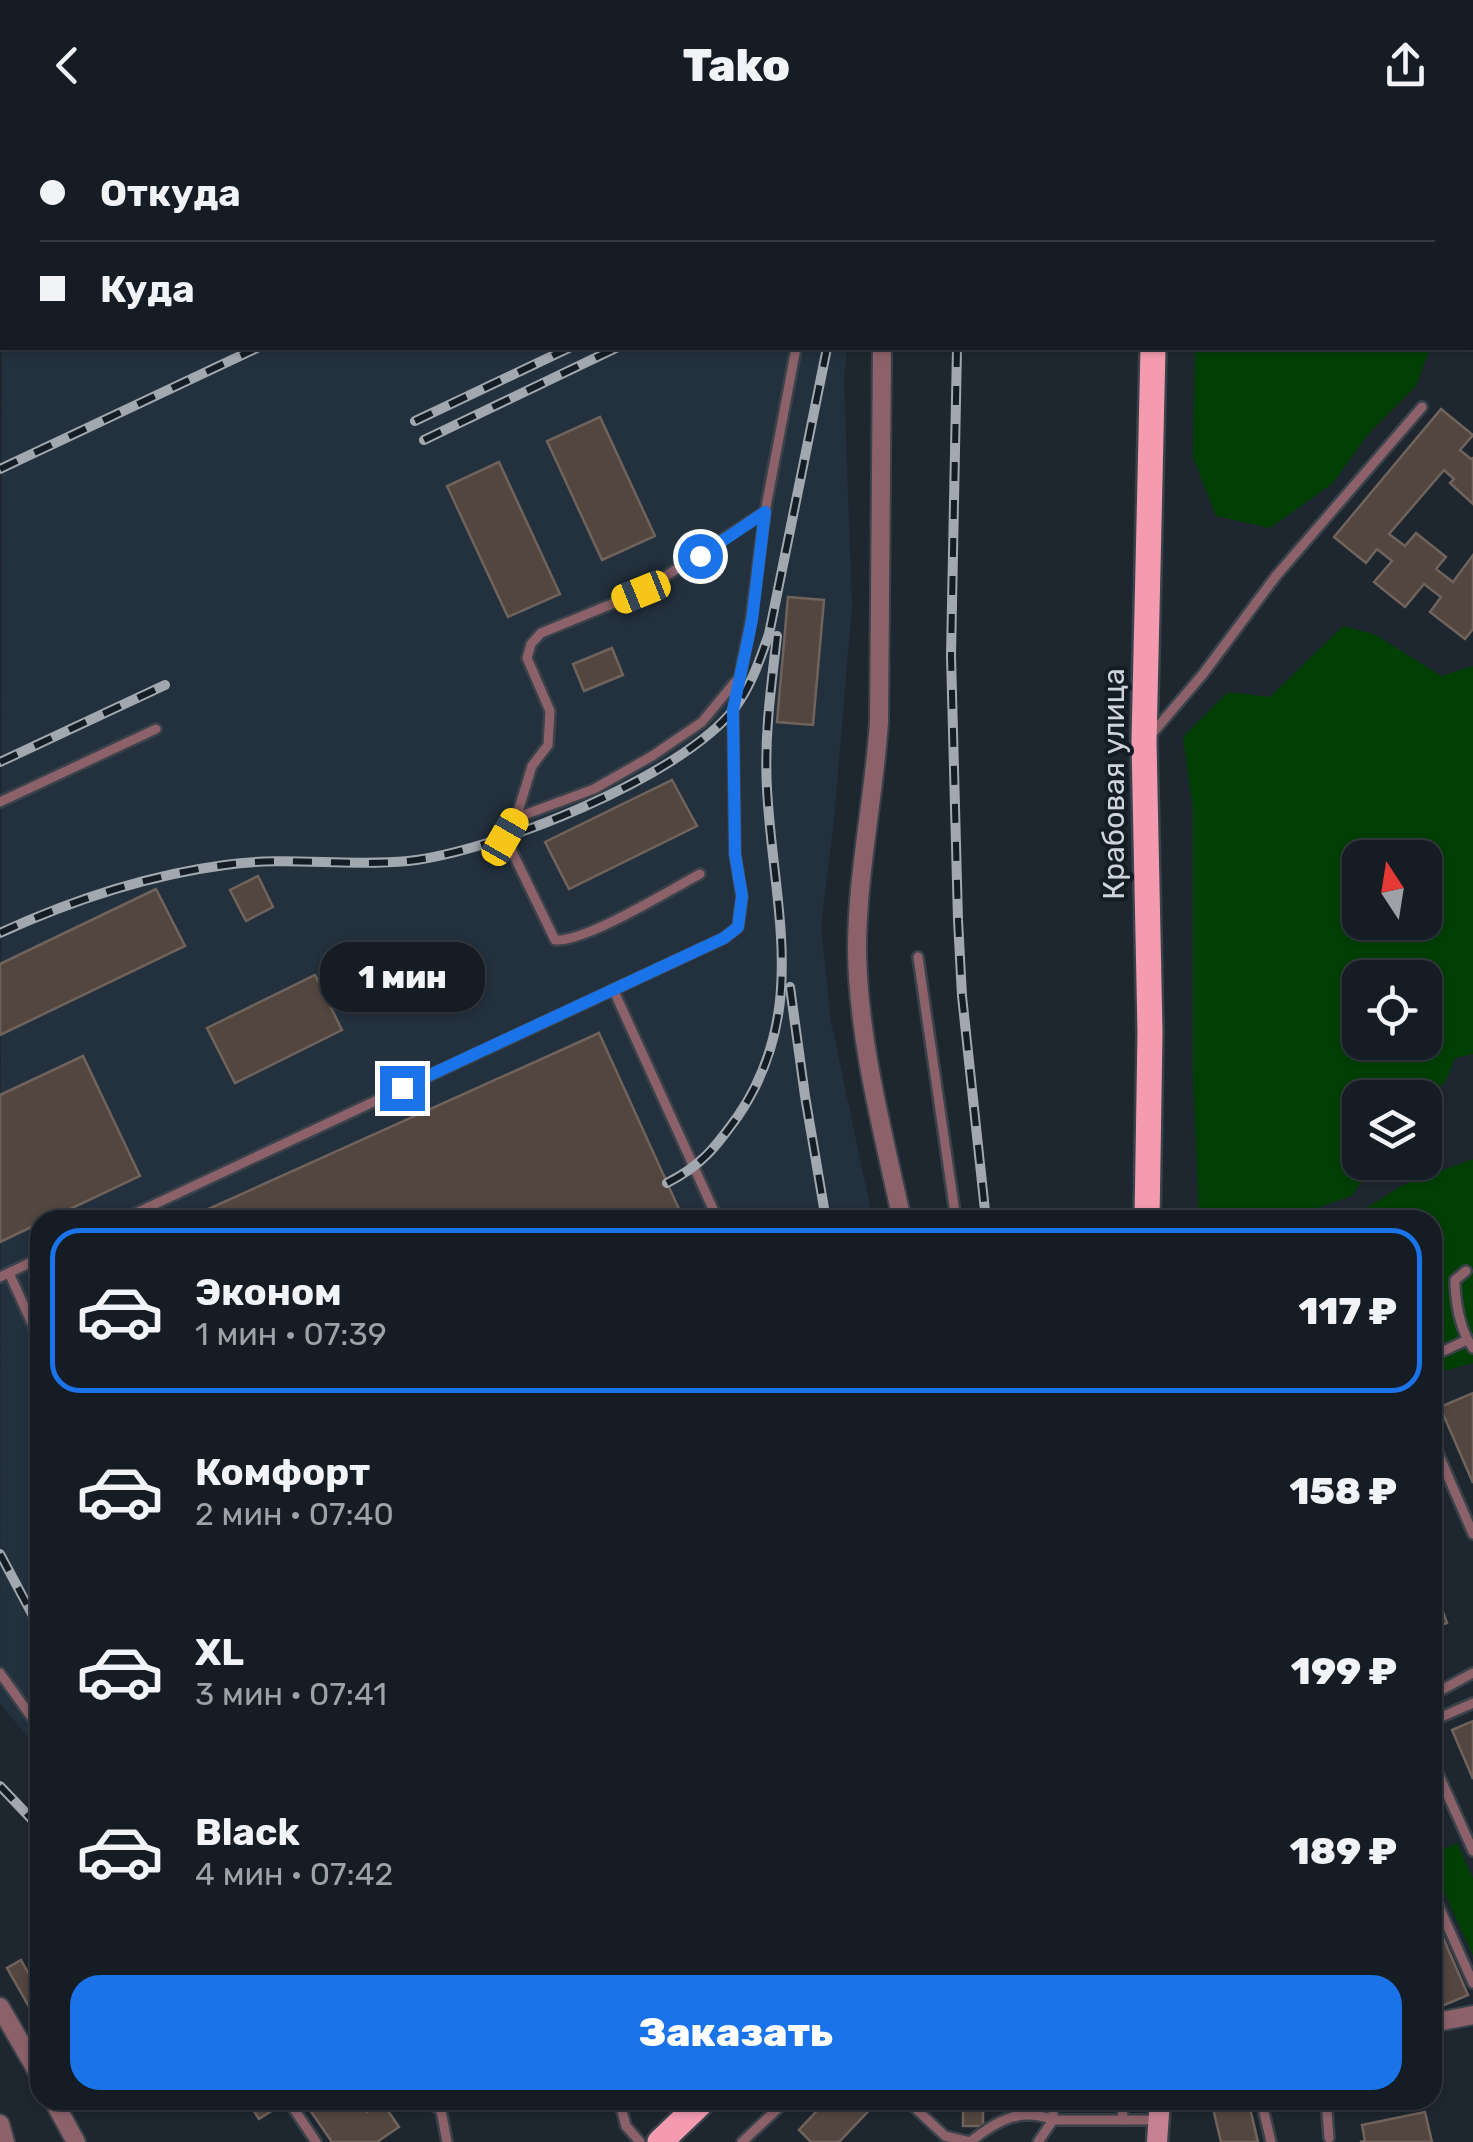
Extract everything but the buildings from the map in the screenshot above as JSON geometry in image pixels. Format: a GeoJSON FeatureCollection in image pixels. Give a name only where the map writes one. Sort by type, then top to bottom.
{"type":"FeatureCollection","features":[{"type":"Feature","properties":{"kind":"main road","name":"Крабовая улица"},"geometry":{"type":"LineString","coordinates":[[1147,1210],[1150,1032],[1144,742],[1153,350]]}},
{"type":"Feature","properties":{"kind":"main road"},"geometry":{"type":"LineString","coordinates":[[660,2142],[694,2110]]}},
{"type":"Feature","properties":{"kind":"main road"},"geometry":{"type":"LineString","coordinates":[[1157,2142],[1159,2110]]}},
{"type":"Feature","properties":{"kind":"street"},"geometry":{"type":"LineString","coordinates":[[882,350],[880,704],[876,776],[858,908],[857,954],[872,1081],[900,1210]]}},
{"type":"Feature","properties":{"kind":"street"},"geometry":{"type":"LineString","coordinates":[[2,2007],[30,2058]]}},
{"type":"Feature","properties":{"kind":"street"},"geometry":{"type":"LineString","coordinates":[[1442,2021],[1473,2015]]}},
{"type":"Feature","properties":{"kind":"street"},"geometry":{"type":"LineString","coordinates":[[58,2110],[76,2142]]}},
{"type":"Feature","properties":{"kind":"street"},"geometry":{"type":"LineString","coordinates":[[0,2124],[5,2142]]}},
{"type":"Feature","properties":{"kind":"lane"},"geometry":{"type":"LineString","coordinates":[[143,1210],[724,938],[738,927],[742,896],[735,854],[733,710],[752,620],[765,512],[796,350]]}},
{"type":"Feature","properties":{"kind":"lane"},"geometry":{"type":"LineString","coordinates":[[1144,742],[1203,674],[1276,576],[1422,407]]}},
{"type":"Feature","properties":{"kind":"lane"},"geometry":{"type":"LineString","coordinates":[[700,874],[589,932],[567,941],[554,940],[505,837],[516,818],[528,776],[548,744],[550,711],[527,658],[531,644],[541,632],[641,592],[765,512]]}},
{"type":"Feature","properties":{"kind":"lane"},"geometry":{"type":"LineString","coordinates":[[516,818],[594,789],[652,756],[702,722],[738,679]]}},
{"type":"Feature","properties":{"kind":"lane"},"geometry":{"type":"LineString","coordinates":[[0,802],[156,729]]}},
{"type":"Feature","properties":{"kind":"lane"},"geometry":{"type":"LineString","coordinates":[[918,956],[955,1210]]}},
{"type":"Feature","properties":{"kind":"lane"},"geometry":{"type":"LineString","coordinates":[[614,989],[713,1210]]}},
{"type":"Feature","properties":{"kind":"lane"},"geometry":{"type":"LineString","coordinates":[[30,1263],[4,1275],[30,1322]]}},
{"type":"Feature","properties":{"kind":"lane"},"geometry":{"type":"LineString","coordinates":[[1442,1352],[1470,1344],[1455,1296],[1455,1280],[1466,1270]]}},
{"type":"Feature","properties":{"kind":"lane"},"geometry":{"type":"LineString","coordinates":[[1442,1462],[1473,1534]]}},
{"type":"Feature","properties":{"kind":"lane"},"geometry":{"type":"LineString","coordinates":[[0,1672],[30,1714]]}},
{"type":"Feature","properties":{"kind":"lane"},"geometry":{"type":"LineString","coordinates":[[1442,1690],[1473,1673]]}},
{"type":"Feature","properties":{"kind":"lane"},"geometry":{"type":"LineString","coordinates":[[1442,1717],[1473,1703]]}},
{"type":"Feature","properties":{"kind":"lane"},"geometry":{"type":"LineString","coordinates":[[1442,1782],[1473,1851]]}},
{"type":"Feature","properties":{"kind":"lane"},"geometry":{"type":"LineString","coordinates":[[1442,1913],[1473,1983]]}},
{"type":"Feature","properties":{"kind":"lane"},"geometry":{"type":"LineString","coordinates":[[295,2110],[316,2142]]}},
{"type":"Feature","properties":{"kind":"lane"},"geometry":{"type":"LineString","coordinates":[[441,2110],[446,2142]]}},
{"type":"Feature","properties":{"kind":"lane"},"geometry":{"type":"LineString","coordinates":[[622,2110],[626,2126],[640,2142]]}},
{"type":"Feature","properties":{"kind":"lane"},"geometry":{"type":"LineString","coordinates":[[742,2142],[776,2110]]}},
{"type":"Feature","properties":{"kind":"lane"},"geometry":{"type":"LineString","coordinates":[[917,2110],[945,2136],[970,2142],[1006,2118],[1033,2112],[1052,2120],[1123,2120],[1159,2110]]}},
{"type":"Feature","properties":{"kind":"lane"},"geometry":{"type":"LineString","coordinates":[[1038,2142],[1052,2120],[1053,2110]]}},
{"type":"Feature","properties":{"kind":"lane"},"geometry":{"type":"LineString","coordinates":[[1122,2110],[1123,2120]]}},
{"type":"Feature","properties":{"kind":"lane"},"geometry":{"type":"LineString","coordinates":[[1263,2110],[1271,2142]]}},
{"type":"Feature","properties":{"kind":"lane"},"geometry":{"type":"LineString","coordinates":[[1327,2110],[1329,2138]]}},
{"type":"Feature","properties":{"kind":"shaded area"},"geometry":{"type":"Polygon","coordinates":[[[2,350],[847,350],[844,380],[852,605],[821,926],[831,1021],[871,1210],[30,1210],[30,1739],[0,1704],[2,350]]]}},
{"type":"Feature","properties":{"kind":"green space"},"geometry":{"type":"Polygon","coordinates":[[[1195,350],[1429,350],[1416,386],[1369,433],[1333,483],[1270,528],[1216,516],[1193,457],[1195,350]]]}},
{"type":"Feature","properties":{"kind":"green space"},"geometry":{"type":"Polygon","coordinates":[[[1343,626],[1376,635],[1441,676],[1473,666],[1473,1054],[1455,1058],[1442,1085],[1442,1080],[1342,1080],[1342,1180],[1363,1180],[1351,1196],[1310,1210],[1199,1210],[1193,1075],[1193,810],[1183,737],[1228,692],[1270,697],[1343,626]]]}},
{"type":"Feature","properties":{"kind":"green space"},"geometry":{"type":"Polygon","coordinates":[[[1473,1159],[1473,1363],[1442,1372],[1442,1210],[1363,1210],[1403,1185],[1416,1180],[1442,1180],[1442,1171],[1473,1159]]]}},
{"type":"Feature","properties":{"kind":"green space"},"geometry":{"type":"Polygon","coordinates":[[[1457,1843],[1473,1878],[1473,1956],[1442,1887],[1442,1850],[1457,1843]]]}},
{"type":"Feature","properties":{"kind":"railway"},"geometry":{"type":"LineString","coordinates":[[0,469],[253,350]]}},
{"type":"Feature","properties":{"kind":"railway"},"geometry":{"type":"LineString","coordinates":[[415,421],[565,350]]}},
{"type":"Feature","properties":{"kind":"railway"},"geometry":{"type":"LineString","coordinates":[[424,440],[612,350]]}},
{"type":"Feature","properties":{"kind":"railway"},"geometry":{"type":"LineString","coordinates":[[0,933],[110,891],[196,869],[270,861],[385,863],[444,855],[535,827],[630,785],[673,760],[708,735],[734,709],[762,653],[827,350]]}},
{"type":"Feature","properties":{"kind":"railway"},"geometry":{"type":"LineString","coordinates":[[957,350],[951,656],[958,920],[962,996],[985,1210]]}},
{"type":"Feature","properties":{"kind":"railway"},"geometry":{"type":"LineString","coordinates":[[667,1183],[699,1162],[730,1127],[760,1076],[774,1036],[782,956],[766,750],[777,636]]}},
{"type":"Feature","properties":{"kind":"railway"},"geometry":{"type":"LineString","coordinates":[[0,762],[165,685]]}},
{"type":"Feature","properties":{"kind":"railway"},"geometry":{"type":"LineString","coordinates":[[790,987],[824,1210]]}},
{"type":"Feature","properties":{"kind":"railway"},"geometry":{"type":"LineString","coordinates":[[0,1554],[30,1610]]}},
{"type":"Feature","properties":{"kind":"railway"},"geometry":{"type":"LineString","coordinates":[[0,1786],[30,1818]]}},
{"type":"Feature","properties":{"kind":"route"},"geometry":{"type":"LineString","coordinates":[[402,1088],[724,938],[738,927],[742,896],[735,854],[733,710],[752,620],[765,512],[700,556]]}}]}
